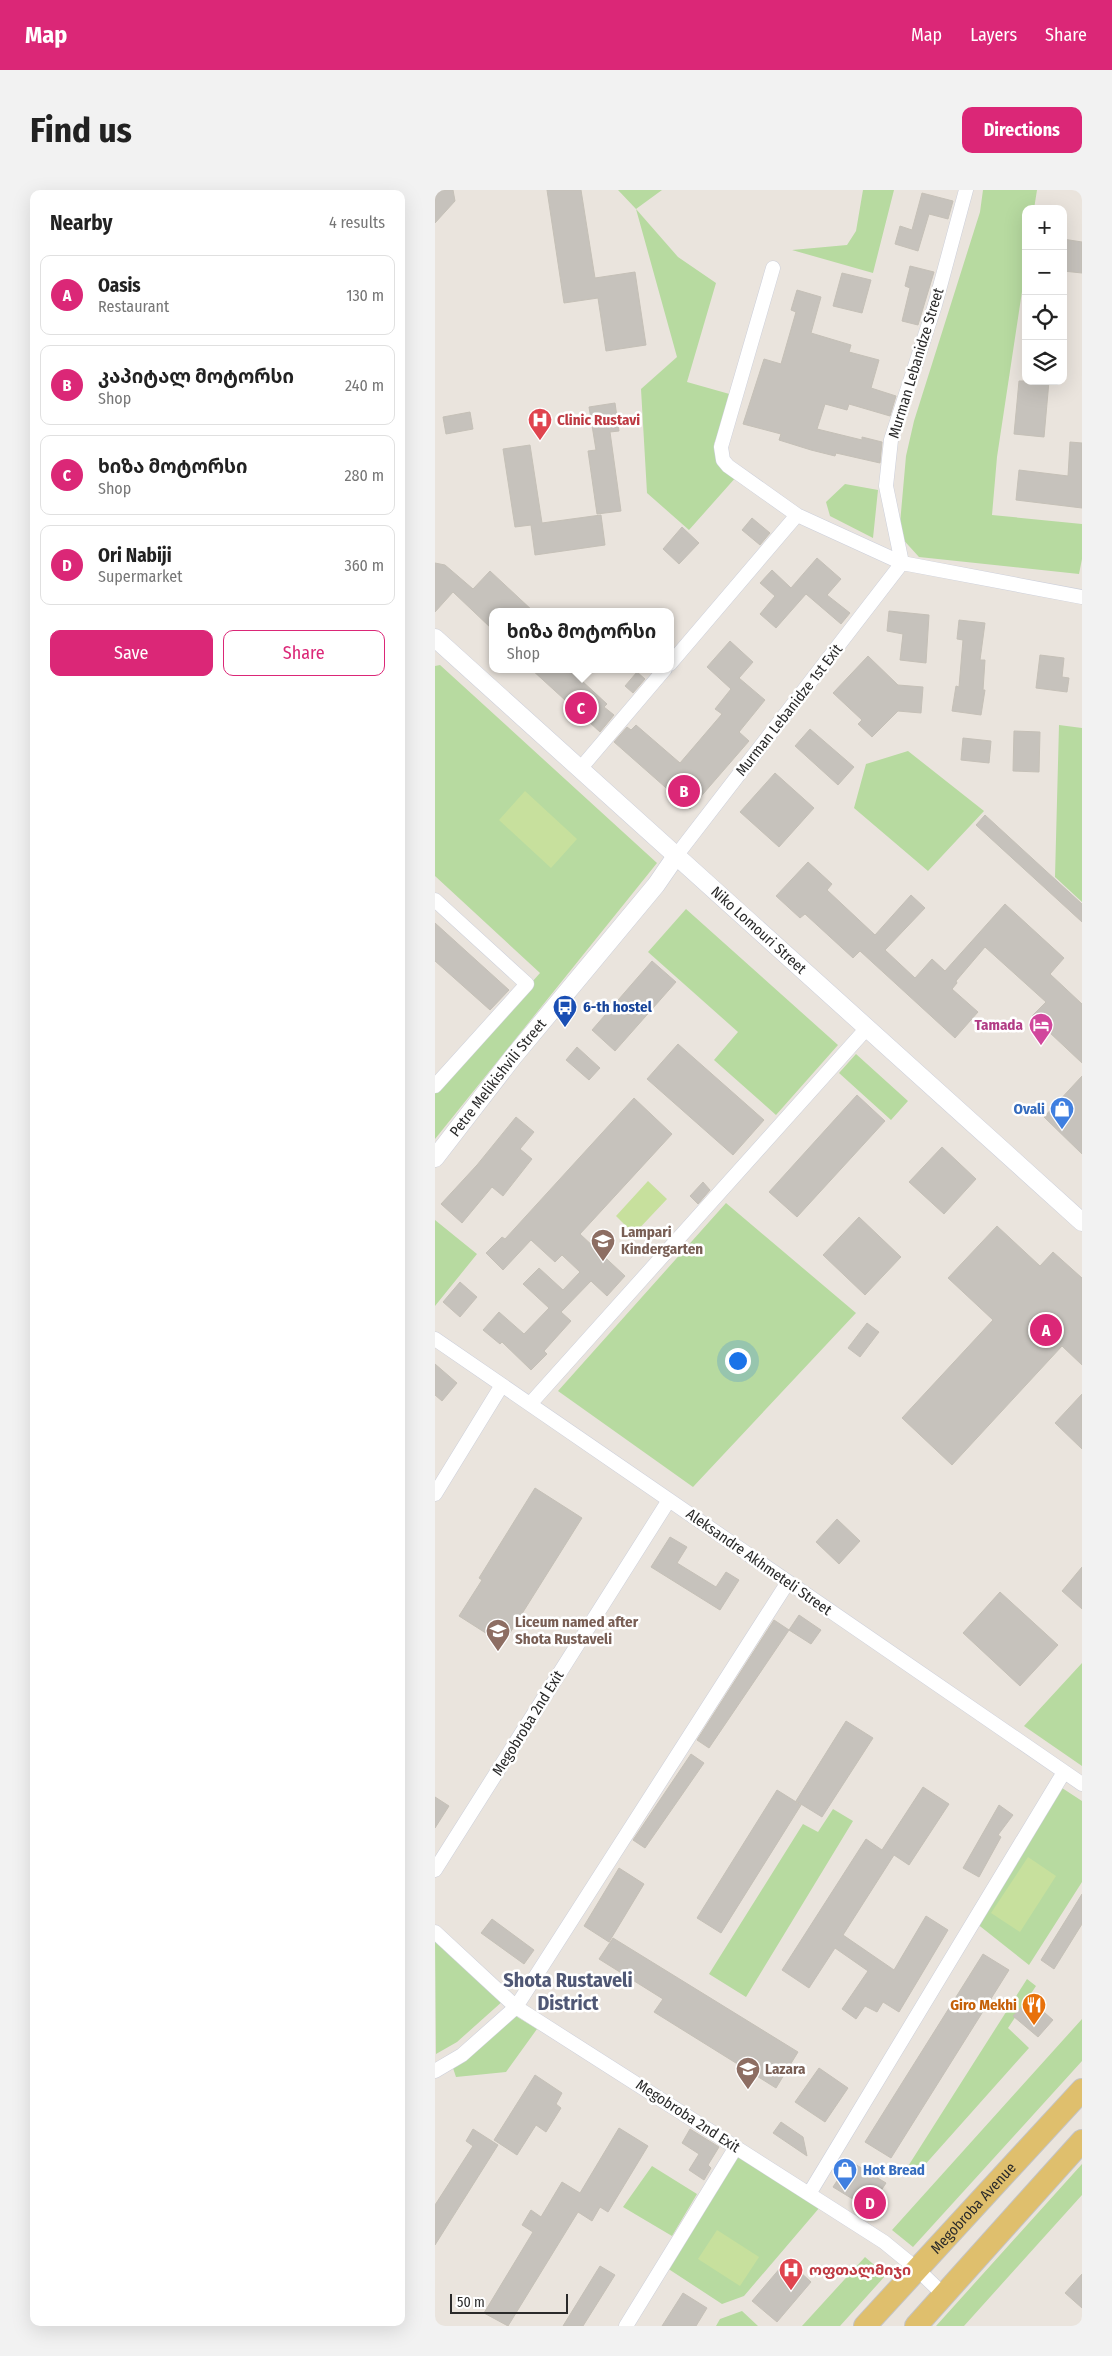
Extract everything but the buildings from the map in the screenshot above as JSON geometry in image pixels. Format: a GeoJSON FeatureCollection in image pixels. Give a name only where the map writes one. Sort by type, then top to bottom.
{"type":"FeatureCollection","features":[{"type":"Feature","properties":{"kind":"main road","name":"Megobroba Avenue"},"geometry":{"type":"LineString","coordinates":[[865,2326],[1082,2090]]}},
{"type":"Feature","properties":{"kind":"main road"},"geometry":{"type":"LineString","coordinates":[[916,2326],[1082,2142]]}},
{"type":"Feature","properties":{"kind":"street","name":"Murman Lebanidze Street"},"geometry":{"type":"LineString","coordinates":[[902,563],[885,486],[891,440],[935,305],[966,190]]}},
{"type":"Feature","properties":{"kind":"street"},"geometry":{"type":"LineString","coordinates":[[773,268],[723,437],[721,453],[728,466],[797,514],[902,563],[1082,597]]}},
{"type":"Feature","properties":{"kind":"street"},"geometry":{"type":"LineString","coordinates":[[674,659],[797,514]]}},
{"type":"Feature","properties":{"kind":"street","name":"Murman Lebanidze 1st Exit"},"geometry":{"type":"LineString","coordinates":[[677,856],[902,563]]}},
{"type":"Feature","properties":{"kind":"street","name":"Niko Lomouri Street"},"geometry":{"type":"LineString","coordinates":[[437,643],[677,856],[1082,1222]]}},
{"type":"Feature","properties":{"kind":"street"},"geometry":{"type":"LineString","coordinates":[[580,769],[662,673]]}},
{"type":"Feature","properties":{"kind":"street","name":"Petre Melikishvili Street"},"geometry":{"type":"LineString","coordinates":[[435,1158],[513,1056],[656,885],[677,856]]}},
{"type":"Feature","properties":{"kind":"street"},"geometry":{"type":"LineString","coordinates":[[435,900],[527,984],[435,1086]]}},
{"type":"Feature","properties":{"kind":"street"},"geometry":{"type":"LineString","coordinates":[[530,1404],[867,1028]]}},
{"type":"Feature","properties":{"kind":"street","name":"Aleksandre Akhmeteli Street"},"geometry":{"type":"LineString","coordinates":[[435,1339],[1082,1784]]}},
{"type":"Feature","properties":{"kind":"street"},"geometry":{"type":"LineString","coordinates":[[435,1494],[502,1385]]}},
{"type":"Feature","properties":{"kind":"street","name":"Megobroba 2nd Exit"},"geometry":{"type":"LineString","coordinates":[[435,1870],[669,1500]]}},
{"type":"Feature","properties":{"kind":"street"},"geometry":{"type":"LineString","coordinates":[[435,2071],[462,2055],[516,2006],[788,1582]]}},
{"type":"Feature","properties":{"kind":"street"},"geometry":{"type":"LineString","coordinates":[[809,2194],[1064,1772]]}},
{"type":"Feature","properties":{"kind":"street","name":"Megobroba 2nd Exit"},"geometry":{"type":"LineString","coordinates":[[435,1932],[516,2006],[884,2242],[917,2269],[944,2295]]}},
{"type":"Feature","properties":{"kind":"street"},"geometry":{"type":"LineString","coordinates":[[627,2326],[736,2147]]}},
{"type":"Feature","properties":{"kind":"green space"},"geometry":{"type":"Polygon","coordinates":[[[618,190],[662,190],[636,209],[618,190]]]}},
{"type":"Feature","properties":{"kind":"green space"},"geometry":{"type":"Polygon","coordinates":[[[863,190],[894,190],[873,273],[792,250],[847,245],[856,231],[863,190]]]}},
{"type":"Feature","properties":{"kind":"green space"},"geometry":{"type":"Polygon","coordinates":[[[983,190],[1037,190],[1035,205],[1022,205],[1022,291],[997,457],[992,515],[1082,524],[1082,559],[1079,574],[919,557],[899,535],[906,456],[914,421],[980,212],[983,190]]]}},
{"type":"Feature","properties":{"kind":"green space"},"geometry":{"type":"Polygon","coordinates":[[[636,209],[678,257],[716,283],[687,382],[733,395],[714,444],[716,456],[737,476],[689,530],[647,493],[641,389],[677,357],[636,209]]]}},
{"type":"Feature","properties":{"kind":"green space"},"geometry":{"type":"Polygon","coordinates":[[[845,484],[878,490],[873,538],[830,516],[826,502],[845,484]]]}},
{"type":"Feature","properties":{"kind":"green space"},"geometry":{"type":"Polygon","coordinates":[[[440,665],[657,863],[435,1139],[435,1091],[540,973],[435,876],[435,666],[440,665]]]}},
{"type":"Feature","properties":{"kind":"green space"},"geometry":{"type":"Polygon","coordinates":[[[1059,725],[1082,728],[1082,902],[1055,877],[1059,725]]]}},
{"type":"Feature","properties":{"kind":"green space"},"geometry":{"type":"Polygon","coordinates":[[[908,751],[984,811],[928,871],[854,808],[866,764],[908,751]]]}},
{"type":"Feature","properties":{"kind":"green space"},"geometry":{"type":"Polygon","coordinates":[[[525,791],[577,839],[551,868],[499,820],[525,791]]]}},
{"type":"Feature","properties":{"kind":"green space"},"geometry":{"type":"Polygon","coordinates":[[[686,909],[838,1045],[776,1115],[714,1060],[738,1032],[648,952],[686,909]]]}},
{"type":"Feature","properties":{"kind":"green space"},"geometry":{"type":"Polygon","coordinates":[[[856,1054],[908,1101],[891,1120],[839,1073],[856,1054]]]}},
{"type":"Feature","properties":{"kind":"green space"},"geometry":{"type":"Polygon","coordinates":[[[648,1181],[667,1199],[634,1234],[616,1216],[648,1181]]]}},
{"type":"Feature","properties":{"kind":"green space"},"geometry":{"type":"Polygon","coordinates":[[[726,1203],[856,1313],[693,1487],[558,1391],[726,1203]]]}},
{"type":"Feature","properties":{"kind":"green space"},"geometry":{"type":"Polygon","coordinates":[[[435,1220],[477,1254],[435,1306],[435,1220]]]}},
{"type":"Feature","properties":{"kind":"green space"},"geometry":{"type":"Polygon","coordinates":[[[1082,1663],[1082,1766],[1024,1726],[1082,1663]]]}},
{"type":"Feature","properties":{"kind":"green space"},"geometry":{"type":"Polygon","coordinates":[[[1059,1786],[1082,1801],[1082,1882],[1029,1965],[976,1923],[1059,1786]]]}},
{"type":"Feature","properties":{"kind":"green space"},"geometry":{"type":"Polygon","coordinates":[[[833,1809],[853,1821],[746,1997],[709,1974],[803,1824],[818,1832],[833,1809]]]}},
{"type":"Feature","properties":{"kind":"green space"},"geometry":{"type":"Polygon","coordinates":[[[1028,1857],[1056,1876],[1020,1932],[991,1913],[1028,1857]]]}},
{"type":"Feature","properties":{"kind":"green space"},"geometry":{"type":"Polygon","coordinates":[[[435,1937],[504,2000],[457,2042],[436,2054],[435,1937]]]}},
{"type":"Feature","properties":{"kind":"green space"},"geometry":{"type":"Polygon","coordinates":[[[1027,1979],[1036,1986],[1008,2028],[1029,2048],[914,2177],[905,2171],[1027,1979]]]}},
{"type":"Feature","properties":{"kind":"green space"},"geometry":{"type":"Polygon","coordinates":[[[514,2015],[537,2029],[506,2072],[456,2077],[452,2065],[514,2015]]]}},
{"type":"Feature","properties":{"kind":"green space"},"geometry":{"type":"Polygon","coordinates":[[[1082,2019],[1082,2061],[913,2247],[892,2230],[1082,2019]]]}},
{"type":"Feature","properties":{"kind":"green space"},"geometry":{"type":"Polygon","coordinates":[[[736,2154],[820,2207],[744,2296],[722,2304],[667,2268],[736,2154]]]}},
{"type":"Feature","properties":{"kind":"green space"},"geometry":{"type":"Polygon","coordinates":[[[1082,2164],[1082,2195],[964,2326],[936,2326],[1082,2164]]]}},
{"type":"Feature","properties":{"kind":"green space"},"geometry":{"type":"Polygon","coordinates":[[[652,2166],[697,2194],[672,2236],[623,2207],[652,2166]]]}},
{"type":"Feature","properties":{"kind":"green space"},"geometry":{"type":"Polygon","coordinates":[[[717,2230],[759,2257],[740,2286],[698,2259],[717,2230]]]}},
{"type":"Feature","properties":{"kind":"green space"},"geometry":{"type":"Polygon","coordinates":[[[865,2257],[886,2275],[840,2326],[802,2326],[865,2257]]]}},
{"type":"Feature","properties":{"kind":"green space"},"geometry":{"type":"Polygon","coordinates":[[[742,2311],[758,2326],[716,2326],[720,2319],[742,2311]]]}},
{"type":"Feature","properties":{"kind":"place","name":"Clinic Rustavi"},"geometry":{"type":"Point","coordinates":[540,441]}},
{"type":"Feature","properties":{"kind":"place","name":"ხიზა მოტორსი"},"geometry":{"type":"Point","coordinates":[581,708]}},
{"type":"Feature","properties":{"kind":"place","name":"კაპიტალ მოტორსი"},"geometry":{"type":"Point","coordinates":[684,791]}},
{"type":"Feature","properties":{"kind":"place","name":"6-th hostel"},"geometry":{"type":"Point","coordinates":[565,1028]}},
{"type":"Feature","properties":{"kind":"place","name":"Tamada"},"geometry":{"type":"Point","coordinates":[1041,1046]}},
{"type":"Feature","properties":{"kind":"place","name":"Ovali"},"geometry":{"type":"Point","coordinates":[1062,1130]}},
{"type":"Feature","properties":{"kind":"place","name":"Lampari Kindergarten"},"geometry":{"type":"Point","coordinates":[603,1262]}},
{"type":"Feature","properties":{"kind":"place","name":"Oasis"},"geometry":{"type":"Point","coordinates":[1046,1330]}},
{"type":"Feature","properties":{"kind":"place","name":"Liceum named after Shota Rustaveli"},"geometry":{"type":"Point","coordinates":[498,1652]}},
{"type":"Feature","properties":{"kind":"place","name":"Giro Mekhi"},"geometry":{"type":"Point","coordinates":[1034,2026]}},
{"type":"Feature","properties":{"kind":"place","name":"Lazara"},"geometry":{"type":"Point","coordinates":[748,2090]}},
{"type":"Feature","properties":{"kind":"place","name":"Hot Bread"},"geometry":{"type":"Point","coordinates":[845,2191]}},
{"type":"Feature","properties":{"kind":"place","name":"Ori Nabiji"},"geometry":{"type":"Point","coordinates":[870,2203]}},
{"type":"Feature","properties":{"kind":"place","name":"ოფთალმიჯი"},"geometry":{"type":"Point","coordinates":[791,2291]}},
{"type":"Feature","properties":{"kind":"district","name":"Shota Rustaveli District"},"geometry":{"type":"Point","coordinates":[568,1992]}}]}
